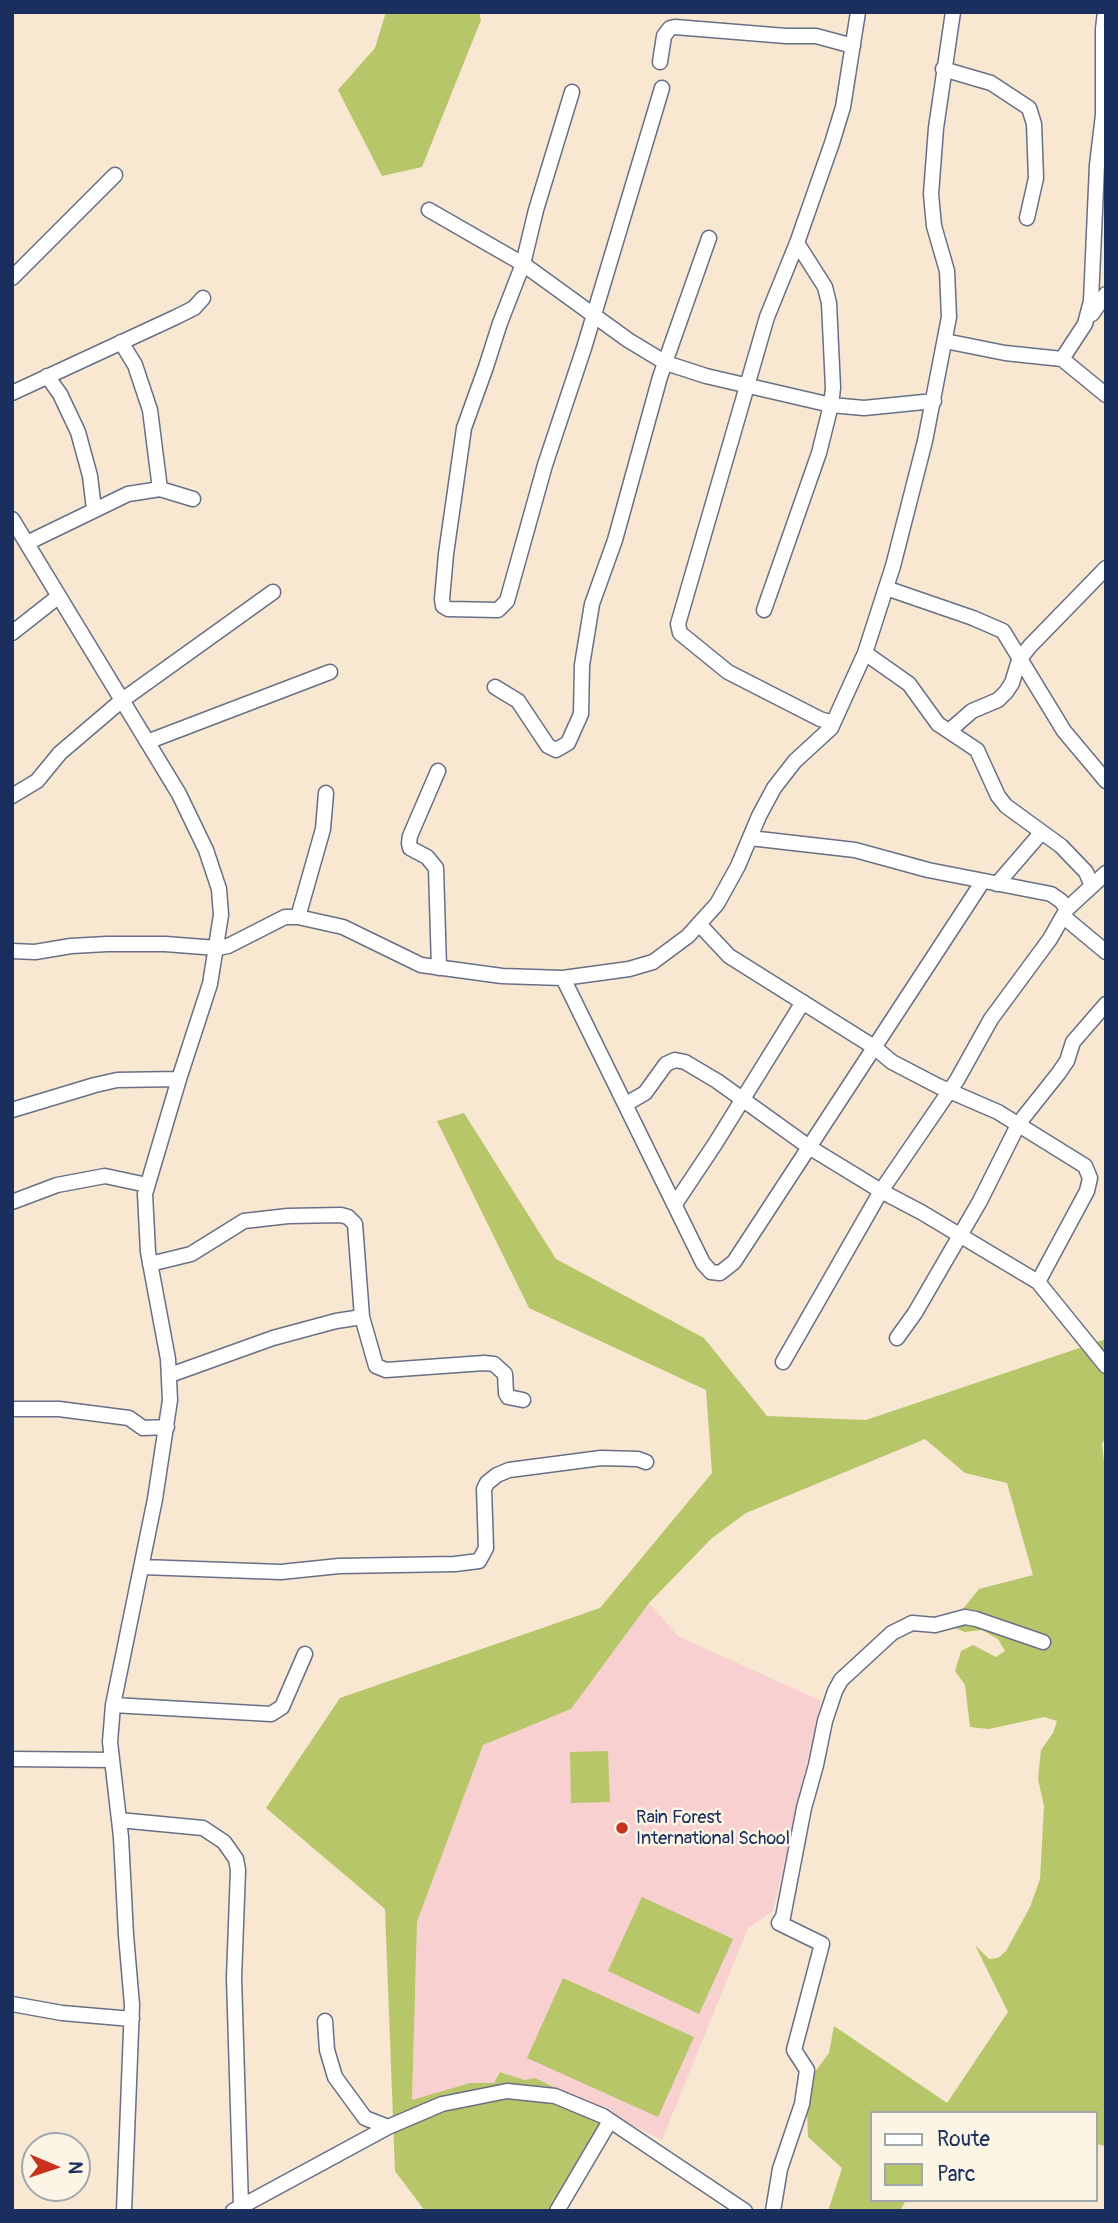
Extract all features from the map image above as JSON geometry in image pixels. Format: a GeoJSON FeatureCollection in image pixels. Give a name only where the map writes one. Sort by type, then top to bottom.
{"type":"FeatureCollection","features":[{"type":"Feature","properties":{"kind":"street"},"geometry":{"type":"LineString","coordinates":[[833,723],[728,672],[678,629],[767,317],[797,243],[839,119],[858,12]]}},
{"type":"Feature","properties":{"kind":"street"},"geometry":{"type":"LineString","coordinates":[[12,951],[35,952],[107,944],[166,944],[217,948],[246,938],[285,917],[298,917],[343,927],[421,965],[502,976],[563,978],[618,971],[653,961],[688,936],[717,904],[774,788],[795,761],[831,728],[866,653],[886,588],[934,401],[949,317],[949,283],[934,226],[931,194],[943,69],[953,12]]}},
{"type":"Feature","properties":{"kind":"street"},"geometry":{"type":"LineString","coordinates":[[1085,324],[1091,301],[1097,165],[1104,115],[1105,12]]}},
{"type":"Feature","properties":{"kind":"street"},"geometry":{"type":"LineString","coordinates":[[660,62],[664,36],[670,28],[675,27],[816,36],[853,46]]}},
{"type":"Feature","properties":{"kind":"street"},"geometry":{"type":"LineString","coordinates":[[943,69],[991,83],[1029,108],[1034,124],[1036,178],[1027,218]]}},
{"type":"Feature","properties":{"kind":"street"},"geometry":{"type":"LineString","coordinates":[[572,92],[536,210],[523,264],[464,428],[446,554],[442,599],[445,608],[492,611],[500,609],[507,601],[545,465],[633,191],[662,88]]}},
{"type":"Feature","properties":{"kind":"street"},"geometry":{"type":"LineString","coordinates":[[12,278],[115,175]]}},
{"type":"Feature","properties":{"kind":"street"},"geometry":{"type":"LineString","coordinates":[[429,210],[523,264],[593,316],[666,363],[706,376],[831,405],[864,408],[934,401]]}},
{"type":"Feature","properties":{"kind":"street"},"geometry":{"type":"LineString","coordinates":[[495,687],[518,701],[548,747],[556,750],[568,743],[581,714],[584,653],[593,604],[614,540],[646,421],[709,238]]}},
{"type":"Feature","properties":{"kind":"street"},"geometry":{"type":"LineString","coordinates":[[764,610],[816,463],[833,388],[829,303],[825,287],[797,243]]}},
{"type":"Feature","properties":{"kind":"street"},"geometry":{"type":"LineString","coordinates":[[1062,359],[1106,294]]}},
{"type":"Feature","properties":{"kind":"street"},"geometry":{"type":"LineString","coordinates":[[12,393],[194,308],[203,298]]}},
{"type":"Feature","properties":{"kind":"street"},"geometry":{"type":"LineString","coordinates":[[946,341],[1005,353],[1062,359],[1106,395]]}},
{"type":"Feature","properties":{"kind":"street"},"geometry":{"type":"LineString","coordinates":[[121,342],[135,365],[150,410],[160,489]]}},
{"type":"Feature","properties":{"kind":"street"},"geometry":{"type":"LineString","coordinates":[[47,376],[60,394],[78,432],[90,476],[94,509]]}},
{"type":"Feature","properties":{"kind":"street"},"geometry":{"type":"LineString","coordinates":[[27,542],[128,494],[160,489],[193,499]]}},
{"type":"Feature","properties":{"kind":"street"},"geometry":{"type":"LineString","coordinates":[[12,519],[178,794],[206,850],[219,889],[221,915],[210,984],[147,1185],[145,1213],[150,1264],[170,1376],[167,1427],[142,1567],[113,1705],[110,1742],[119,1820],[132,2019],[124,2211]]}},
{"type":"Feature","properties":{"kind":"street"},"geometry":{"type":"LineString","coordinates":[[949,731],[972,712],[1006,692],[1012,683],[1019,660],[1106,568]]}},
{"type":"Feature","properties":{"kind":"street"},"geometry":{"type":"LineString","coordinates":[[886,588],[993,625],[1009,638],[1019,660],[1064,731],[1103,772]]}},
{"type":"Feature","properties":{"kind":"street"},"geometry":{"type":"LineString","coordinates":[[12,796],[37,781],[60,753],[121,701],[272,592]]}},
{"type":"Feature","properties":{"kind":"street"},"geometry":{"type":"LineString","coordinates":[[12,633],[59,596]]}},
{"type":"Feature","properties":{"kind":"street"},"geometry":{"type":"LineString","coordinates":[[866,653],[909,684],[932,718],[977,750],[998,796],[1006,806],[1077,861],[1092,886]]}},
{"type":"Feature","properties":{"kind":"street"},"geometry":{"type":"LineString","coordinates":[[147,742],[330,673]]}},
{"type":"Feature","properties":{"kind":"street"},"geometry":{"type":"LineString","coordinates":[[438,771],[409,843],[410,848],[427,857],[436,868],[439,968]]}},
{"type":"Feature","properties":{"kind":"street"},"geometry":{"type":"LineString","coordinates":[[298,917],[323,829],[326,793]]}},
{"type":"Feature","properties":{"kind":"street"},"geometry":{"type":"LineString","coordinates":[[563,978],[707,1269],[715,1273],[725,1270],[734,1262],[874,1047],[990,883],[1041,833]]}},
{"type":"Feature","properties":{"kind":"street"},"geometry":{"type":"LineString","coordinates":[[750,838],[855,850],[928,870],[1051,894],[1061,901],[1066,913],[1106,952]]}},
{"type":"Feature","properties":{"kind":"street"},"geometry":{"type":"LineString","coordinates":[[783,1362],[881,1191],[957,1080],[991,1019],[1066,913],[1106,873]]}},
{"type":"Feature","properties":{"kind":"street"},"geometry":{"type":"LineString","coordinates":[[699,924],[729,956],[874,1047],[892,1062],[1019,1123],[1085,1166],[1090,1178],[1087,1191],[1038,1282]]}},
{"type":"Feature","properties":{"kind":"street"},"geometry":{"type":"LineString","coordinates":[[675,1204],[803,1002]]}},
{"type":"Feature","properties":{"kind":"street"},"geometry":{"type":"LineString","coordinates":[[897,1338],[960,1236],[1019,1123],[1067,1061],[1073,1042],[1106,1004]]}},
{"type":"Feature","properties":{"kind":"street"},"geometry":{"type":"LineString","coordinates":[[626,1104],[645,1093],[666,1064],[675,1060],[685,1062],[809,1147],[1038,1282],[1106,1366]]}},
{"type":"Feature","properties":{"kind":"street"},"geometry":{"type":"LineString","coordinates":[[12,1110],[106,1083],[138,1078],[179,1079]]}},
{"type":"Feature","properties":{"kind":"street"},"geometry":{"type":"LineString","coordinates":[[12,1202],[57,1185],[106,1176],[147,1185]]}},
{"type":"Feature","properties":{"kind":"street"},"geometry":{"type":"LineString","coordinates":[[150,1264],[191,1254],[244,1221],[341,1214],[355,1224],[362,1317],[372,1362],[380,1369],[494,1364],[505,1374],[508,1397],[523,1400]]}},
{"type":"Feature","properties":{"kind":"street"},"geometry":{"type":"LineString","coordinates":[[170,1376],[288,1333],[362,1317]]}},
{"type":"Feature","properties":{"kind":"street"},"geometry":{"type":"LineString","coordinates":[[15,1409],[59,1409],[129,1418],[143,1428],[167,1427]]}},
{"type":"Feature","properties":{"kind":"street"},"geometry":{"type":"LineString","coordinates":[[142,1567],[281,1572],[339,1566],[455,1564],[479,1561],[486,1548],[484,1489],[497,1475],[509,1470],[601,1458],[638,1458],[646,1462]]}},
{"type":"Feature","properties":{"kind":"street"},"geometry":{"type":"LineString","coordinates":[[774,2211],[780,2169],[806,2084],[807,2070],[794,2050],[822,1944],[779,1923],[783,1917],[804,1808],[825,1721],[835,1691],[841,1680],[892,1633],[912,1623],[935,1625],[965,1617],[1043,1642]]}},
{"type":"Feature","properties":{"kind":"street"},"geometry":{"type":"LineString","coordinates":[[113,1705],[271,1714],[282,1707],[305,1654]]}},
{"type":"Feature","properties":{"kind":"street"},"geometry":{"type":"LineString","coordinates":[[12,1759],[112,1760]]}},
{"type":"Feature","properties":{"kind":"street"},"geometry":{"type":"LineString","coordinates":[[119,1820],[203,1828],[224,1842],[236,1859],[238,1870],[234,1978],[237,2209],[388,2127],[442,2104],[507,2091],[555,2096],[610,2121],[745,2211]]}},
{"type":"Feature","properties":{"kind":"street"},"geometry":{"type":"LineString","coordinates":[[12,2004],[62,2013],[132,2019]]}},
{"type":"Feature","properties":{"kind":"street"},"geometry":{"type":"LineString","coordinates":[[325,2021],[327,2050],[335,2077],[365,2118],[388,2127]]}},
{"type":"Feature","properties":{"kind":"street"},"geometry":{"type":"LineString","coordinates":[[557,2211],[610,2121]]}},
{"type":"Feature","properties":{"kind":"shaded area","name":"Rain Forest International School"},"geometry":{"type":"Polygon","coordinates":[[[649,1603],[678,1636],[821,1701],[773,1911],[748,1928],[662,2140],[535,2078],[524,2080],[500,2072],[494,2083],[470,2083],[412,2101],[417,1922],[483,1745],[571,1709],[649,1603]]]}},
{"type":"Feature","properties":{"kind":"green space"},"geometry":{"type":"Polygon","coordinates":[[[386,12],[479,12],[481,20],[422,167],[382,176],[338,90],[375,48],[386,12]]]}},
{"type":"Feature","properties":{"kind":"green space"},"geometry":{"type":"Polygon","coordinates":[[[464,1113],[556,1259],[704,1338],[767,1416],[866,1420],[1106,1339],[1106,1437],[1102,1444],[1106,1479],[1106,2146],[1097,2144],[1097,2111],[870,2111],[870,2202],[905,2202],[900,2211],[828,2211],[842,2168],[808,2137],[806,2084],[829,2053],[834,2026],[947,2103],[1008,2012],[975,1945],[989,1959],[998,1958],[1006,1951],[1030,1907],[1040,1879],[1044,1806],[1038,1779],[1041,1750],[1053,1733],[1057,1721],[1044,1717],[989,1729],[970,1727],[965,1685],[955,1671],[961,1651],[973,1645],[996,1657],[1005,1651],[998,1639],[982,1630],[965,1632],[945,1624],[954,1620],[979,1589],[1033,1575],[1007,1483],[965,1473],[925,1439],[746,1513],[712,1538],[649,1603],[571,1709],[483,1745],[417,1922],[412,2100],[470,2083],[494,2083],[500,2072],[524,2080],[535,2078],[615,2117],[550,2211],[425,2211],[395,2171],[385,1909],[266,1808],[340,1698],[600,1608],[712,1473],[706,1390],[529,1308],[437,1121],[464,1113]]]}},
{"type":"Feature","properties":{"kind":"green space"},"geometry":{"type":"Polygon","coordinates":[[[608,1751],[610,1802],[571,1803],[570,1752],[608,1751]]]}},
{"type":"Feature","properties":{"kind":"green space"},"geometry":{"type":"Polygon","coordinates":[[[642,1897],[733,1939],[699,2014],[608,1971],[642,1897]]]}},
{"type":"Feature","properties":{"kind":"green space"},"geometry":{"type":"Polygon","coordinates":[[[563,1978],[694,2037],[658,2117],[527,2058],[563,1978]]]}},
{"type":"Feature","properties":{"kind":"place","name":"Rain Forest International School"},"geometry":{"type":"Point","coordinates":[622,1828]}}]}
